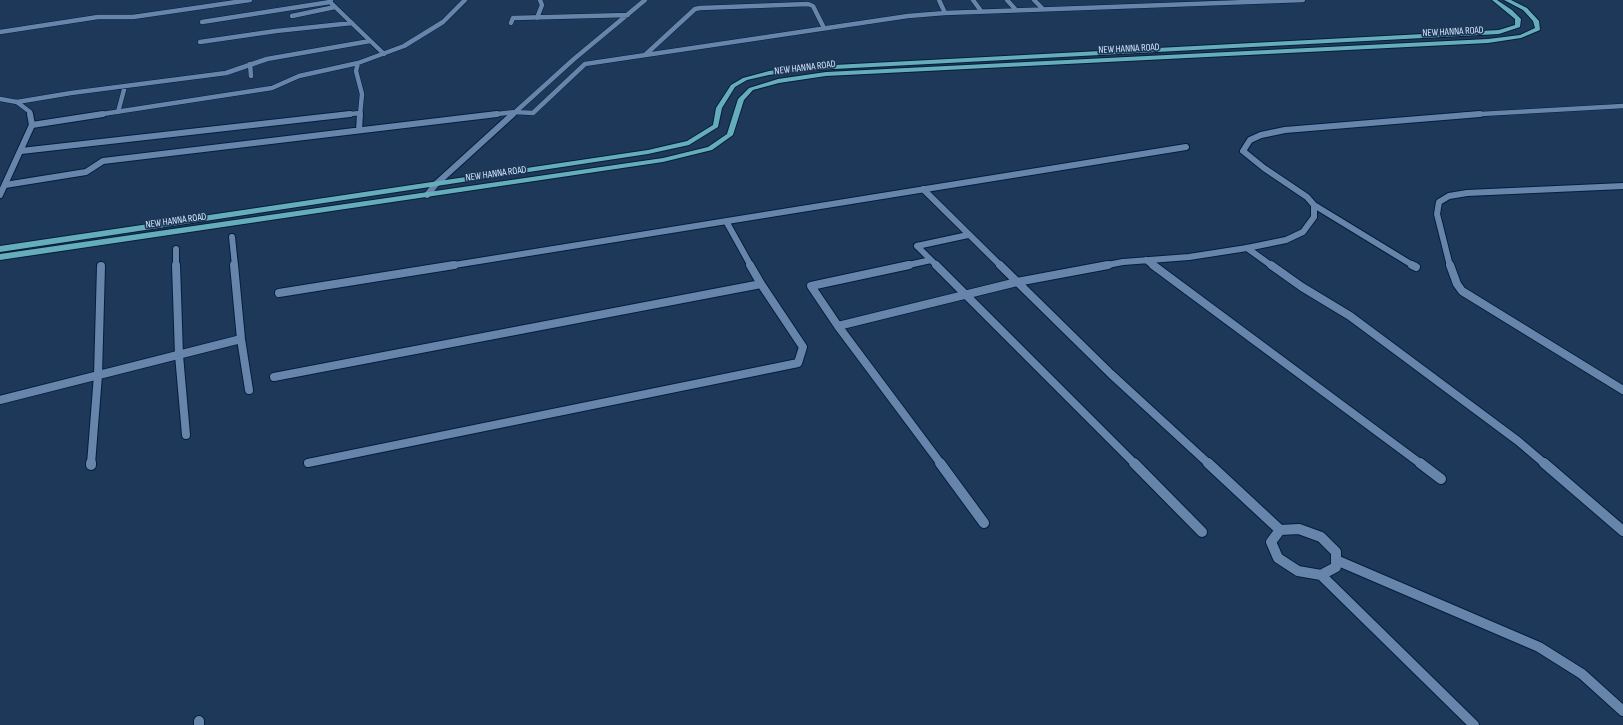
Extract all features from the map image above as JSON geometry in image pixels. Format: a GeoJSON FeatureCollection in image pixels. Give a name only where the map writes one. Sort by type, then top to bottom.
{"type":"FeatureCollection","features":[{"type":"Feature","properties":{"kind":"main road","name":"NEW HANNA ROAD"},"geometry":{"type":"LineString","coordinates":[[0,249],[648,152],[689,143],[716,126],[719,108],[733,86],[745,79],[769,73],[796,69],[1499,32],[1518,26],[1518,19],[1510,11],[1494,0]]}},
{"type":"Feature","properties":{"kind":"main road","name":"NEW HANNA ROAD"},"geometry":{"type":"LineString","coordinates":[[0,257],[663,160],[710,148],[730,135],[741,99],[751,88],[778,80],[826,74],[1488,40],[1521,36],[1538,29],[1536,21],[1525,9],[1507,0]]}},
{"type":"Feature","properties":{"kind":"street"},"geometry":{"type":"LineString","coordinates":[[0,32],[98,17],[133,17],[250,0]]}},
{"type":"Feature","properties":{"kind":"street"},"geometry":{"type":"LineString","coordinates":[[32,125],[257,92],[272,88],[299,76],[358,63],[404,46],[442,22],[465,0]]}},
{"type":"Feature","properties":{"kind":"street"},"geometry":{"type":"LineString","coordinates":[[537,18],[542,5],[540,0]]}},
{"type":"Feature","properties":{"kind":"street"},"geometry":{"type":"LineString","coordinates":[[427,195],[436,184],[574,59],[645,0]]}},
{"type":"Feature","properties":{"kind":"street"},"geometry":{"type":"LineString","coordinates":[[939,0],[945,13]]}},
{"type":"Feature","properties":{"kind":"street"},"geometry":{"type":"LineString","coordinates":[[973,0],[981,11]]}},
{"type":"Feature","properties":{"kind":"street"},"geometry":{"type":"LineString","coordinates":[[1007,0],[1016,10]]}},
{"type":"Feature","properties":{"kind":"street"},"geometry":{"type":"LineString","coordinates":[[1034,0],[1043,9]]}},
{"type":"Feature","properties":{"kind":"street"},"geometry":{"type":"LineString","coordinates":[[1131,0],[1137,6]]}},
{"type":"Feature","properties":{"kind":"street"},"geometry":{"type":"LineString","coordinates":[[1161,0],[1168,5]]}},
{"type":"Feature","properties":{"kind":"street"},"geometry":{"type":"LineString","coordinates":[[1188,0],[1193,4]]}},
{"type":"Feature","properties":{"kind":"street"},"geometry":{"type":"LineString","coordinates":[[5,185],[86,172],[103,161],[515,112],[533,113],[585,64],[908,16],[981,11],[1193,4],[1215,1],[1303,0]]}},
{"type":"Feature","properties":{"kind":"street"},"geometry":{"type":"LineString","coordinates":[[202,22],[331,1],[335,7],[384,54]]}},
{"type":"Feature","properties":{"kind":"street"},"geometry":{"type":"LineString","coordinates":[[645,55],[695,9],[700,8],[808,4],[812,6],[824,28]]}},
{"type":"Feature","properties":{"kind":"street"},"geometry":{"type":"LineString","coordinates":[[292,16],[335,7]]}},
{"type":"Feature","properties":{"kind":"street"},"geometry":{"type":"LineString","coordinates":[[250,9],[253,14]]}},
{"type":"Feature","properties":{"kind":"street"},"geometry":{"type":"LineString","coordinates":[[510,23],[513,18],[628,15]]}},
{"type":"Feature","properties":{"kind":"street"},"geometry":{"type":"LineString","coordinates":[[200,42],[276,31],[352,23]]}},
{"type":"Feature","properties":{"kind":"street"},"geometry":{"type":"LineString","coordinates":[[0,99],[17,102],[71,93],[226,73],[236,71],[250,64],[267,59],[370,41]]}},
{"type":"Feature","properties":{"kind":"street"},"geometry":{"type":"LineString","coordinates":[[358,63],[356,71],[362,94],[359,130]]}},
{"type":"Feature","properties":{"kind":"street"},"geometry":{"type":"LineString","coordinates":[[250,64],[251,76]]}},
{"type":"Feature","properties":{"kind":"street"},"geometry":{"type":"LineString","coordinates":[[118,112],[125,86]]}},
{"type":"Feature","properties":{"kind":"street"},"geometry":{"type":"LineString","coordinates":[[0,195],[32,125],[30,112],[17,102]]}},
{"type":"Feature","properties":{"kind":"street"},"geometry":{"type":"LineString","coordinates":[[1416,268],[1314,205],[1307,196],[1264,168],[1243,151],[1250,140],[1261,135],[1286,130],[1464,116],[1623,106]]}},
{"type":"Feature","properties":{"kind":"street"},"geometry":{"type":"LineString","coordinates":[[21,151],[360,113]]}},
{"type":"Feature","properties":{"kind":"street"},"geometry":{"type":"LineString","coordinates":[[279,293],[1186,146]]}},
{"type":"Feature","properties":{"kind":"street"},"geometry":{"type":"LineString","coordinates":[[1623,186],[1455,195],[1449,196],[1440,202],[1437,214],[1447,257],[1457,284],[1462,291],[1623,390]]}},
{"type":"Feature","properties":{"kind":"street"},"geometry":{"type":"LineString","coordinates":[[923,189],[968,235],[1111,374],[1280,530]]}},
{"type":"Feature","properties":{"kind":"street"},"geometry":{"type":"LineString","coordinates":[[838,326],[1017,282],[1123,262],[1189,257],[1248,248],[1286,240],[1303,232],[1314,217],[1314,205]]}},
{"type":"Feature","properties":{"kind":"street"},"geometry":{"type":"LineString","coordinates":[[308,463],[798,362],[803,347],[761,284],[726,221]]}},
{"type":"Feature","properties":{"kind":"street"},"geometry":{"type":"LineString","coordinates":[[968,235],[917,246],[1202,532]]}},
{"type":"Feature","properties":{"kind":"street"},"geometry":{"type":"LineString","coordinates":[[232,237],[241,339],[249,390]]}},
{"type":"Feature","properties":{"kind":"street"},"geometry":{"type":"LineString","coordinates":[[1248,248],[1302,287],[1350,316],[1518,440],[1623,531]]}},
{"type":"Feature","properties":{"kind":"street"},"geometry":{"type":"LineString","coordinates":[[176,249],[179,355],[186,435]]}},
{"type":"Feature","properties":{"kind":"street"},"geometry":{"type":"LineString","coordinates":[[931,260],[811,286],[838,326],[984,523]]}},
{"type":"Feature","properties":{"kind":"street"},"geometry":{"type":"LineString","coordinates":[[1146,260],[1441,479]]}},
{"type":"Feature","properties":{"kind":"street"},"geometry":{"type":"LineString","coordinates":[[91,465],[98,375],[101,266]]}},
{"type":"Feature","properties":{"kind":"street"},"geometry":{"type":"LineString","coordinates":[[274,377],[761,284]]}},
{"type":"Feature","properties":{"kind":"street"},"geometry":{"type":"LineString","coordinates":[[0,400],[241,339]]}},
{"type":"Feature","properties":{"kind":"street"},"geometry":{"type":"LineString","coordinates":[[1321,575],[1336,567],[1336,552],[1321,537],[1299,528],[1280,530],[1271,542],[1278,558],[1298,571],[1321,575],[1474,725]]}},
{"type":"Feature","properties":{"kind":"street"},"geometry":{"type":"LineString","coordinates":[[1336,560],[1539,647],[1582,674],[1623,712]]}}]}
